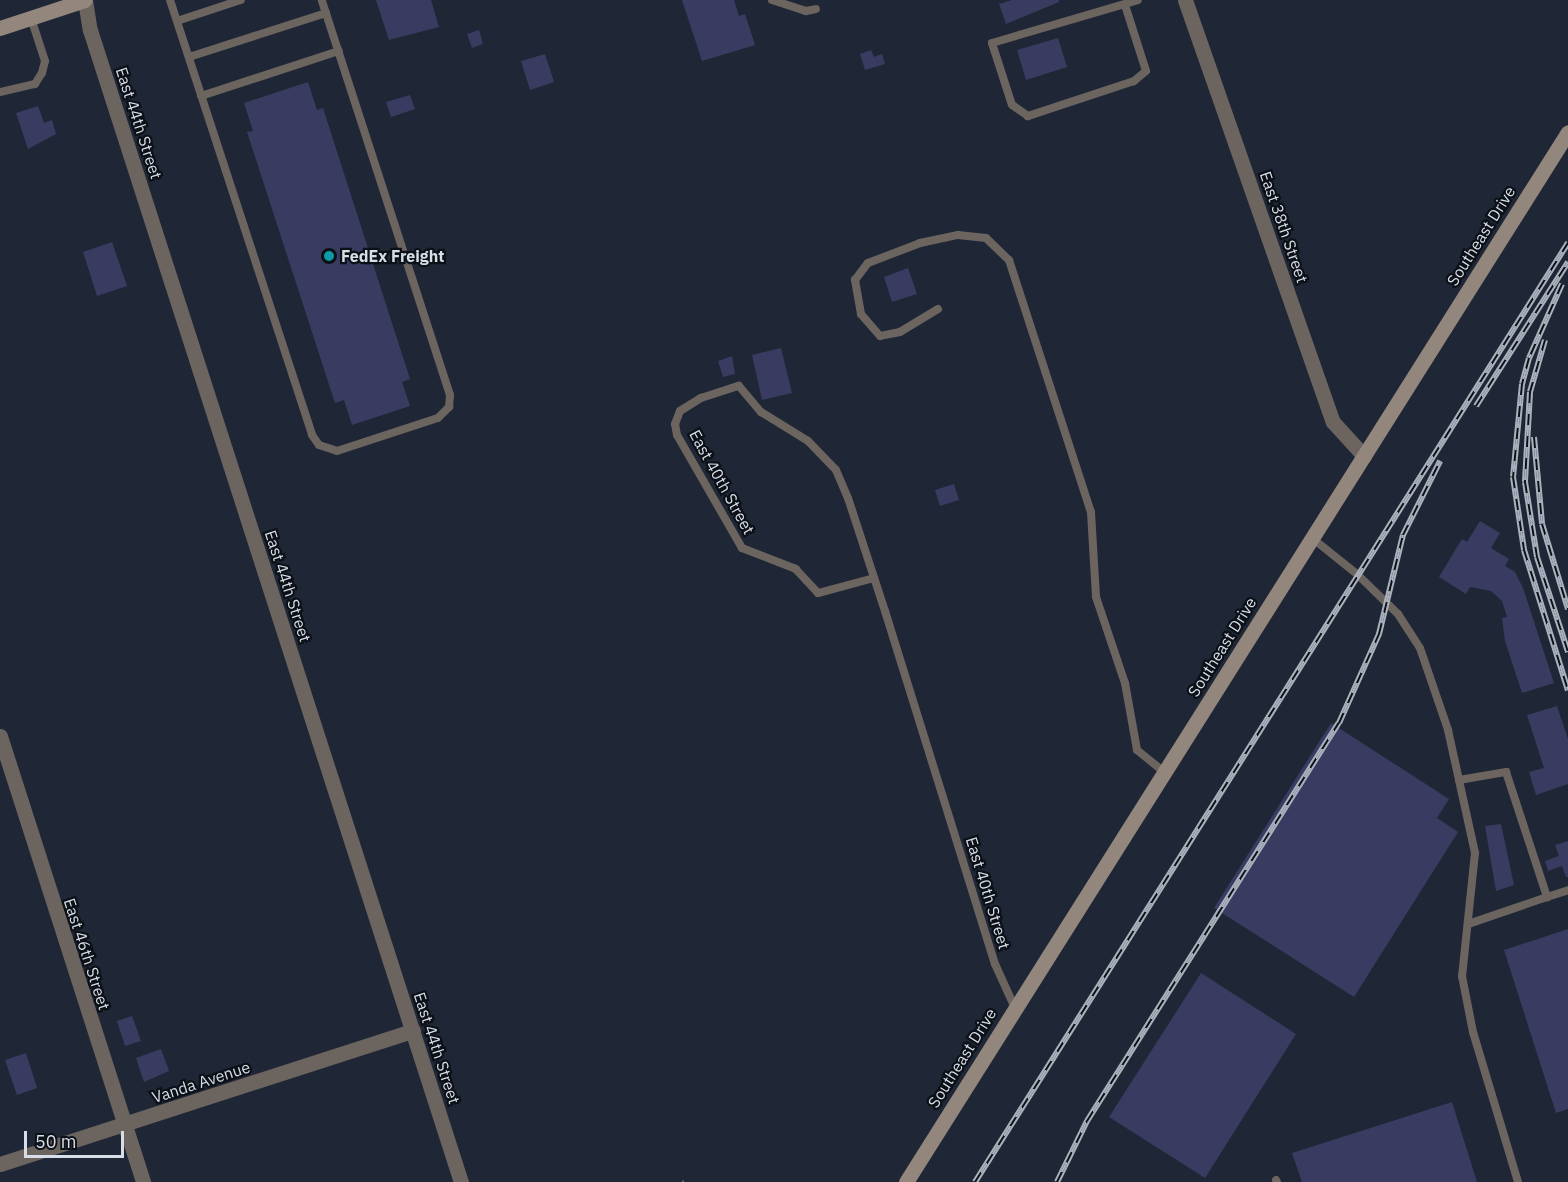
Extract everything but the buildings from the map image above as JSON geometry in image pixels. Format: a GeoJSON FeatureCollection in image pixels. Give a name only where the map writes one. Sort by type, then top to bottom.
{"type":"FeatureCollection","features":[{"type":"Feature","properties":{"kind":"main road"},"geometry":{"type":"LineString","coordinates":[[0,28],[85,0]]}},
{"type":"Feature","properties":{"kind":"main road","name":"Southeast Drive"},"geometry":{"type":"LineString","coordinates":[[906,1182],[1568,132]]}},
{"type":"Feature","properties":{"kind":"street","name":"East 44th Street"},"geometry":{"type":"LineString","coordinates":[[85,0],[90,30],[461,1182]]}},
{"type":"Feature","properties":{"kind":"street","name":"East 38th Street"},"geometry":{"type":"LineString","coordinates":[[1185,0],[1333,422],[1337,431],[1364,456]]}},
{"type":"Feature","properties":{"kind":"street","name":"East 46th Street"},"geometry":{"type":"LineString","coordinates":[[0,736],[143,1182]]}},
{"type":"Feature","properties":{"kind":"street","name":"Vanda Avenue"},"geometry":{"type":"LineString","coordinates":[[0,1164],[413,1032]]}},
{"type":"Feature","properties":{"kind":"lane"},"geometry":{"type":"LineString","coordinates":[[170,0],[319,445],[337,451],[438,418],[449,407],[450,384],[322,0]]}},
{"type":"Feature","properties":{"kind":"lane"},"geometry":{"type":"LineString","coordinates":[[177,21],[241,0]]}},
{"type":"Feature","properties":{"kind":"lane"},"geometry":{"type":"LineString","coordinates":[[772,0],[806,10],[816,9]]}},
{"type":"Feature","properties":{"kind":"lane"},"geometry":{"type":"LineString","coordinates":[[1125,5],[1146,71],[1134,81],[1028,116],[1012,105],[992,43],[1138,0]]}},
{"type":"Feature","properties":{"kind":"lane"},"geometry":{"type":"LineString","coordinates":[[189,57],[326,13]]}},
{"type":"Feature","properties":{"kind":"lane"},"geometry":{"type":"LineString","coordinates":[[0,92],[35,84],[42,73],[45,61],[31,18]]}},
{"type":"Feature","properties":{"kind":"lane"},"geometry":{"type":"LineString","coordinates":[[201,96],[339,51]]}},
{"type":"Feature","properties":{"kind":"lane"},"geometry":{"type":"LineString","coordinates":[[938,309],[900,332],[880,336],[861,314],[855,280],[868,263],[950,236],[986,238],[1009,260],[1091,512],[1096,597],[1125,683],[1137,750],[1164,772]]}},
{"type":"Feature","properties":{"kind":"lane","name":"East 40th Street"},"geometry":{"type":"LineString","coordinates":[[874,578],[818,593],[796,568],[742,548],[677,435],[675,424],[680,411],[701,398],[739,386],[761,412],[824,455],[843,482],[874,578],[988,943],[1015,1008]]}},
{"type":"Feature","properties":{"kind":"lane"},"geometry":{"type":"LineString","coordinates":[[1312,538],[1386,602],[1420,648],[1448,730],[1475,853],[1462,976],[1473,1032],[1518,1182]]}},
{"type":"Feature","properties":{"kind":"lane"},"geometry":{"type":"LineString","coordinates":[[1459,780],[1506,771],[1547,897]]}},
{"type":"Feature","properties":{"kind":"lane"},"geometry":{"type":"LineString","coordinates":[[1468,924],[1568,890]]}},
{"type":"Feature","properties":{"kind":"railway"},"geometry":{"type":"LineString","coordinates":[[975,1182],[1568,243]]}},
{"type":"Feature","properties":{"kind":"railway"},"geometry":{"type":"LineString","coordinates":[[1476,406],[1568,262]]}},
{"type":"Feature","properties":{"kind":"railway"},"geometry":{"type":"LineString","coordinates":[[1562,284],[1529,358],[1522,384],[1513,477],[1524,550],[1568,690]]}},
{"type":"Feature","properties":{"kind":"railway"},"geometry":{"type":"LineString","coordinates":[[1545,340],[1530,392],[1525,482],[1537,557],[1568,652]]}},
{"type":"Feature","properties":{"kind":"railway"},"geometry":{"type":"LineString","coordinates":[[1534,437],[1542,524],[1568,609]]}},
{"type":"Feature","properties":{"kind":"railway"},"geometry":{"type":"LineString","coordinates":[[1057,1182],[1087,1121],[1339,723],[1379,634],[1403,535],[1440,461]]}},
{"type":"Feature","properties":{"kind":"place","name":"FedEx Freight"},"geometry":{"type":"Point","coordinates":[329,256]}}]}
